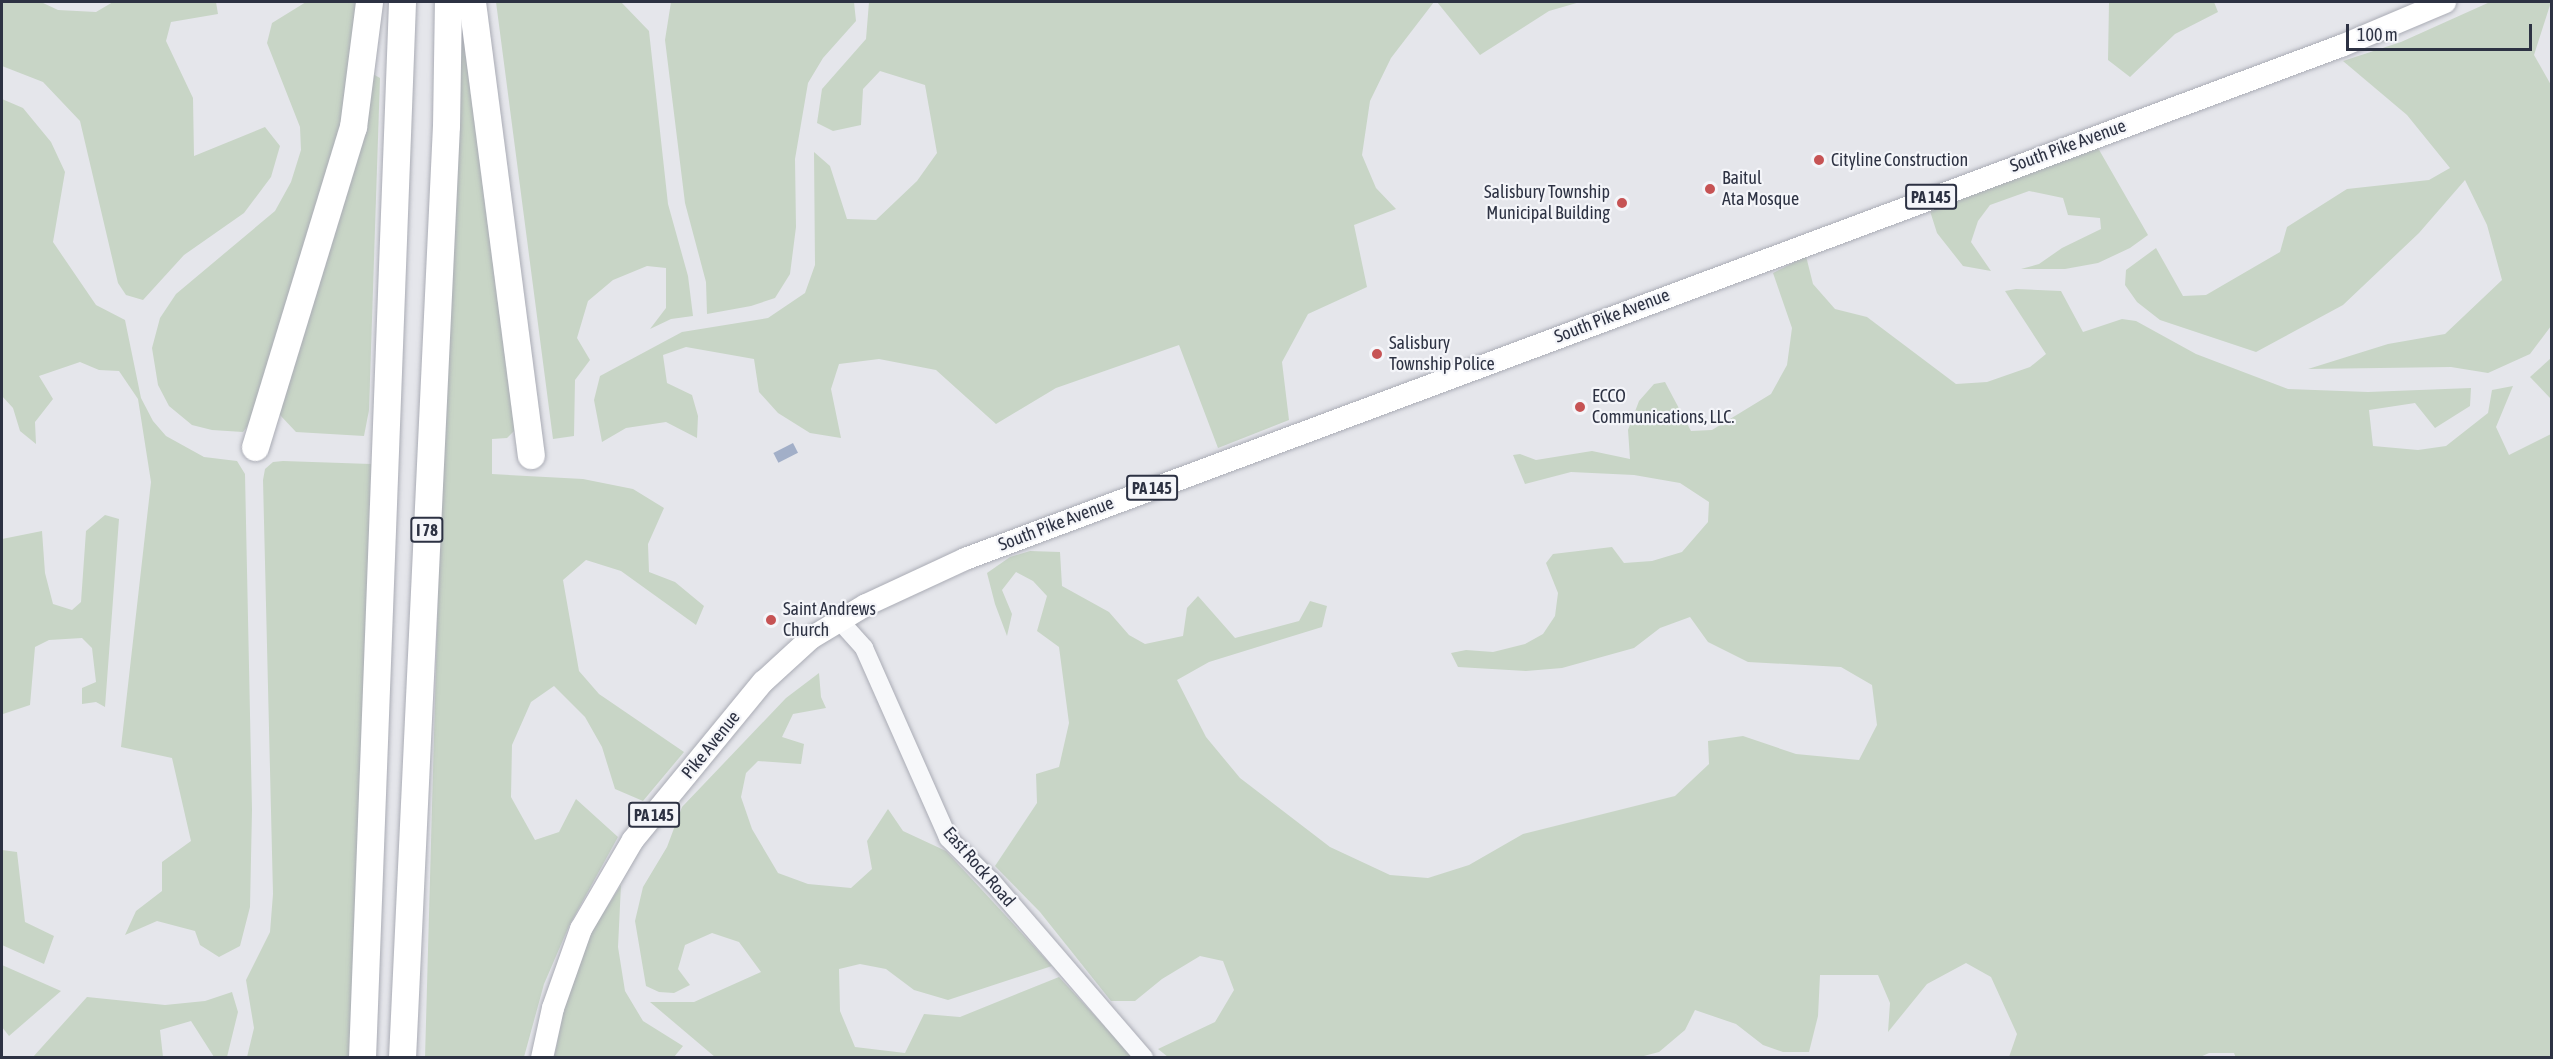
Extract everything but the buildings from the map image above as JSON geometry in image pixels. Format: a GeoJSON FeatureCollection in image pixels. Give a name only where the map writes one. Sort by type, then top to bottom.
{"type":"FeatureCollection","features":[{"type":"Feature","properties":{"kind":"highway"},"geometry":{"type":"LineString","coordinates":[[255,447],[350,138],[363,65],[369,2]]}},
{"type":"Feature","properties":{"kind":"highway","name":"I 78"},"geometry":{"type":"LineString","coordinates":[[362,1058],[402,2]]}},
{"type":"Feature","properties":{"kind":"highway","name":"I 78"},"geometry":{"type":"LineString","coordinates":[[402,1058],[446,126],[448,2]]}},
{"type":"Feature","properties":{"kind":"highway"},"geometry":{"type":"LineString","coordinates":[[472,2],[531,455]]}},
{"type":"Feature","properties":{"kind":"main road","name":"South Pike Avenue"},"geometry":{"type":"LineString","coordinates":[[839,620],[957,562],[2445,2]]}},
{"type":"Feature","properties":{"kind":"main road","name":"Pike Avenue"},"geometry":{"type":"LineString","coordinates":[[542,1058],[552,1008],[580,929],[633,840],[763,682],[811,638],[839,620]]}},
{"type":"Feature","properties":{"kind":"street","name":"East Rock Road"},"geometry":{"type":"LineString","coordinates":[[839,620],[864,648],[948,838],[994,884],[1144,1058]]}},
{"type":"Feature","properties":{"kind":"green space"},"geometry":{"type":"Polygon","coordinates":[[[2,2],[41,2],[58,10],[96,12],[113,2],[216,2],[218,14],[171,22],[166,41],[193,98],[194,156],[265,127],[280,146],[271,177],[244,213],[184,255],[143,300],[126,295],[118,283],[80,121],[43,82],[2,66],[2,2]]]}},
{"type":"Feature","properties":{"kind":"green space"},"geometry":{"type":"Polygon","coordinates":[[[306,2],[362,2],[350,99],[256,415],[243,432],[212,430],[192,425],[169,406],[158,385],[152,348],[160,318],[176,294],[275,211],[291,182],[301,150],[300,127],[267,43],[272,23],[306,2]]]}},
{"type":"Feature","properties":{"kind":"green space"},"geometry":{"type":"Polygon","coordinates":[[[463,2],[518,427],[507,438],[492,439],[492,474],[583,479],[633,489],[664,508],[648,544],[649,572],[675,582],[704,606],[696,625],[621,571],[586,560],[563,580],[579,671],[599,694],[684,752],[643,801],[615,789],[602,747],[585,717],[554,686],[531,702],[512,745],[511,797],[535,840],[559,832],[576,799],[618,837],[569,926],[544,984],[524,1057],[425,1058],[452,89],[463,2]]]}},
{"type":"Feature","properties":{"kind":"green space"},"geometry":{"type":"Polygon","coordinates":[[[496,2],[621,2],[649,31],[668,204],[688,276],[693,316],[671,319],[650,329],[666,308],[666,268],[647,266],[613,280],[588,301],[577,338],[590,360],[575,380],[574,436],[553,439],[496,2]]]}},
{"type":"Feature","properties":{"kind":"green space"},"geometry":{"type":"Polygon","coordinates":[[[671,2],[854,2],[856,21],[823,58],[808,83],[795,159],[796,227],[790,274],[775,298],[751,306],[707,314],[706,282],[685,203],[665,40],[671,2]]]}},
{"type":"Feature","properties":{"kind":"green space"},"geometry":{"type":"Polygon","coordinates":[[[869,2],[1434,2],[1391,58],[1370,101],[1362,155],[1376,188],[1396,209],[1354,225],[1367,287],[1308,314],[1282,362],[1289,420],[1218,448],[1179,345],[1056,388],[996,424],[936,370],[879,359],[839,364],[831,389],[841,438],[810,433],[778,413],[759,392],[754,359],[686,347],[663,355],[667,383],[692,395],[698,416],[697,438],[666,422],[626,428],[602,442],[594,400],[600,376],[682,332],[768,318],[805,293],[815,265],[814,152],[830,166],[847,219],[876,220],[917,181],[937,153],[925,85],[880,71],[863,89],[861,125],[833,131],[817,123],[822,89],[866,39],[869,2]]]}},
{"type":"Feature","properties":{"kind":"green space"},"geometry":{"type":"Polygon","coordinates":[[[1437,2],[1580,2],[1549,11],[1480,55],[1437,2]]]}},
{"type":"Feature","properties":{"kind":"green space"},"geometry":{"type":"Polygon","coordinates":[[[2109,2],[2214,2],[2218,12],[2175,34],[2130,77],[2108,60],[2109,2]]]}},
{"type":"Feature","properties":{"kind":"green space"},"geometry":{"type":"Polygon","coordinates":[[[2490,2],[2551,2],[2534,55],[2551,85],[2551,326],[2530,354],[2488,373],[2451,367],[2308,369],[2388,344],[2445,334],[2502,280],[2487,225],[2465,180],[2419,233],[2343,305],[2256,352],[2160,320],[2137,302],[2125,285],[2126,270],[2156,248],[2183,296],[2206,295],[2280,252],[2287,227],[2347,189],[2429,180],[2450,168],[2407,115],[2343,61],[2401,42],[2490,2]]]}},
{"type":"Feature","properties":{"kind":"green space"},"geometry":{"type":"Polygon","coordinates":[[[371,73],[380,78],[369,410],[364,436],[296,432],[280,415],[278,406],[371,73]]]}},
{"type":"Feature","properties":{"kind":"green space"},"geometry":{"type":"Polygon","coordinates":[[[2,99],[23,108],[51,142],[65,172],[53,242],[96,305],[125,320],[141,398],[153,421],[166,436],[204,457],[237,461],[245,474],[252,810],[250,907],[240,946],[219,957],[200,945],[195,931],[157,921],[125,935],[136,911],[162,891],[162,862],[191,841],[172,758],[121,747],[151,482],[138,399],[119,371],[99,370],[80,362],[39,376],[53,399],[35,422],[36,444],[20,431],[13,408],[2,396],[2,99]]]}},
{"type":"Feature","properties":{"kind":"green space"},"geometry":{"type":"Polygon","coordinates":[[[2098,148],[2148,235],[2130,248],[2098,263],[2065,269],[2021,269],[2039,264],[2062,248],[2101,229],[2100,218],[2068,215],[2063,198],[2029,191],[1990,205],[1978,221],[1971,242],[1991,271],[1963,266],[1937,233],[1930,211],[2098,148]]]}},
{"type":"Feature","properties":{"kind":"green space"},"geometry":{"type":"Polygon","coordinates":[[[1806,256],[1813,284],[1835,309],[1867,317],[1956,384],[1987,382],[2030,367],[2046,354],[2005,291],[2016,289],[2061,291],[2083,332],[2122,319],[2136,321],[2196,354],[2288,389],[2368,392],[2471,388],[2470,406],[2435,428],[2415,403],[2369,410],[2373,446],[2418,450],[2446,446],[2488,413],[2492,390],[2513,386],[2496,427],[2509,455],[2551,434],[2551,1057],[2236,1058],[2234,1053],[2209,1053],[2198,1058],[2009,1057],[2017,1034],[1991,977],[1966,963],[1927,984],[1888,1032],[1890,1003],[1878,975],[1820,975],[1818,1016],[1809,1052],[1783,1052],[1763,1045],[1736,1024],[1695,1010],[1685,1030],[1659,1052],[1640,1057],[1168,1057],[1158,1049],[1215,1022],[1234,990],[1223,961],[1200,956],[1162,979],[1135,1001],[1111,1001],[1040,912],[995,866],[1037,803],[1036,774],[1059,767],[1069,723],[1059,647],[1037,631],[1047,596],[1033,581],[1016,572],[1002,590],[1012,614],[1007,636],[987,573],[1010,557],[1030,551],[1060,552],[1062,586],[1109,612],[1129,635],[1145,644],[1183,636],[1187,608],[1198,596],[1235,638],[1299,621],[1310,601],[1327,606],[1322,627],[1209,662],[1177,680],[1206,737],[1240,778],[1330,847],[1390,875],[1428,878],[1469,865],[1523,834],[1675,796],[1709,764],[1708,741],[1743,736],[1796,754],[1859,760],[1877,725],[1872,685],[1841,667],[1748,662],[1708,642],[1690,617],[1660,628],[1634,648],[1562,668],[1526,671],[1458,667],[1451,653],[1466,650],[1493,652],[1525,644],[1543,634],[1555,616],[1558,593],[1546,563],[1553,554],[1612,547],[1624,563],[1652,561],[1682,552],[1708,522],[1709,502],[1680,483],[1634,475],[1571,472],[1525,484],[1513,455],[1520,454],[1536,460],[1592,451],[1630,459],[1628,430],[1639,401],[1654,384],[1665,382],[1691,431],[1712,430],[1771,394],[1787,365],[1792,328],[1773,273],[1806,256]]]}},
{"type":"Feature","properties":{"kind":"green space"},"geometry":{"type":"Polygon","coordinates":[[[2551,358],[2551,399],[2530,377],[2551,358]]]}},
{"type":"Feature","properties":{"kind":"green space"},"geometry":{"type":"Polygon","coordinates":[[[273,462],[371,464],[353,1057],[247,1057],[254,1028],[246,980],[270,932],[273,894],[263,480],[265,469],[273,462]]]}},
{"type":"Feature","properties":{"kind":"green space"},"geometry":{"type":"Polygon","coordinates":[[[105,515],[119,519],[105,707],[96,702],[82,704],[82,688],[96,682],[92,648],[82,638],[49,640],[35,647],[30,705],[3,714],[2,721],[2,539],[42,531],[45,573],[53,604],[72,610],[81,602],[86,531],[105,515]]]}},
{"type":"Feature","properties":{"kind":"green space"},"geometry":{"type":"Polygon","coordinates":[[[819,673],[821,697],[826,708],[793,714],[782,737],[804,744],[801,764],[758,761],[746,773],[741,797],[752,829],[778,873],[808,884],[851,888],[872,869],[867,841],[888,809],[903,831],[946,851],[1052,966],[948,1000],[914,990],[886,969],[860,964],[839,969],[840,1011],[855,1047],[905,1053],[924,1014],[960,1017],[1059,977],[1133,1057],[715,1057],[650,1002],[694,1002],[761,972],[739,942],[712,933],[685,945],[678,969],[690,985],[674,993],[659,992],[646,986],[635,921],[643,887],[667,847],[682,807],[786,698],[819,673]]]}},
{"type":"Feature","properties":{"kind":"green space"},"geometry":{"type":"Polygon","coordinates":[[[2,850],[17,852],[25,922],[54,936],[44,964],[2,945],[2,850]]]}},
{"type":"Feature","properties":{"kind":"green space"},"geometry":{"type":"Polygon","coordinates":[[[621,885],[618,947],[625,991],[643,1021],[683,1046],[674,1057],[554,1058],[565,1004],[586,940],[621,885]]]}},
{"type":"Feature","properties":{"kind":"green space"},"geometry":{"type":"Polygon","coordinates":[[[2,965],[61,991],[9,1036],[2,1027],[2,965]]]}},
{"type":"Feature","properties":{"kind":"green space"},"geometry":{"type":"Polygon","coordinates":[[[232,992],[238,1012],[227,1057],[214,1057],[191,1021],[160,1030],[163,1057],[33,1057],[87,997],[165,1005],[205,1001],[232,992]]]}},
{"type":"Feature","properties":{"kind":"water"},"geometry":{"type":"Polygon","coordinates":[[[793,443],[798,453],[778,463],[773,453],[793,443]]]}},
{"type":"Feature","properties":{"kind":"place","name":"Cityline Construction"},"geometry":{"type":"Point","coordinates":[1819,160]}},
{"type":"Feature","properties":{"kind":"place","name":"Baitul Ata Mosque"},"geometry":{"type":"Point","coordinates":[1710,189]}},
{"type":"Feature","properties":{"kind":"place","name":"Salisbury Township Municipal Building"},"geometry":{"type":"Point","coordinates":[1622,203]}},
{"type":"Feature","properties":{"kind":"place","name":"Salisbury Township Police"},"geometry":{"type":"Point","coordinates":[1377,354]}},
{"type":"Feature","properties":{"kind":"place","name":"ECCO Communications, LLC."},"geometry":{"type":"Point","coordinates":[1580,407]}},
{"type":"Feature","properties":{"kind":"place","name":"Saint Andrews Church"},"geometry":{"type":"Point","coordinates":[771,620]}}]}
